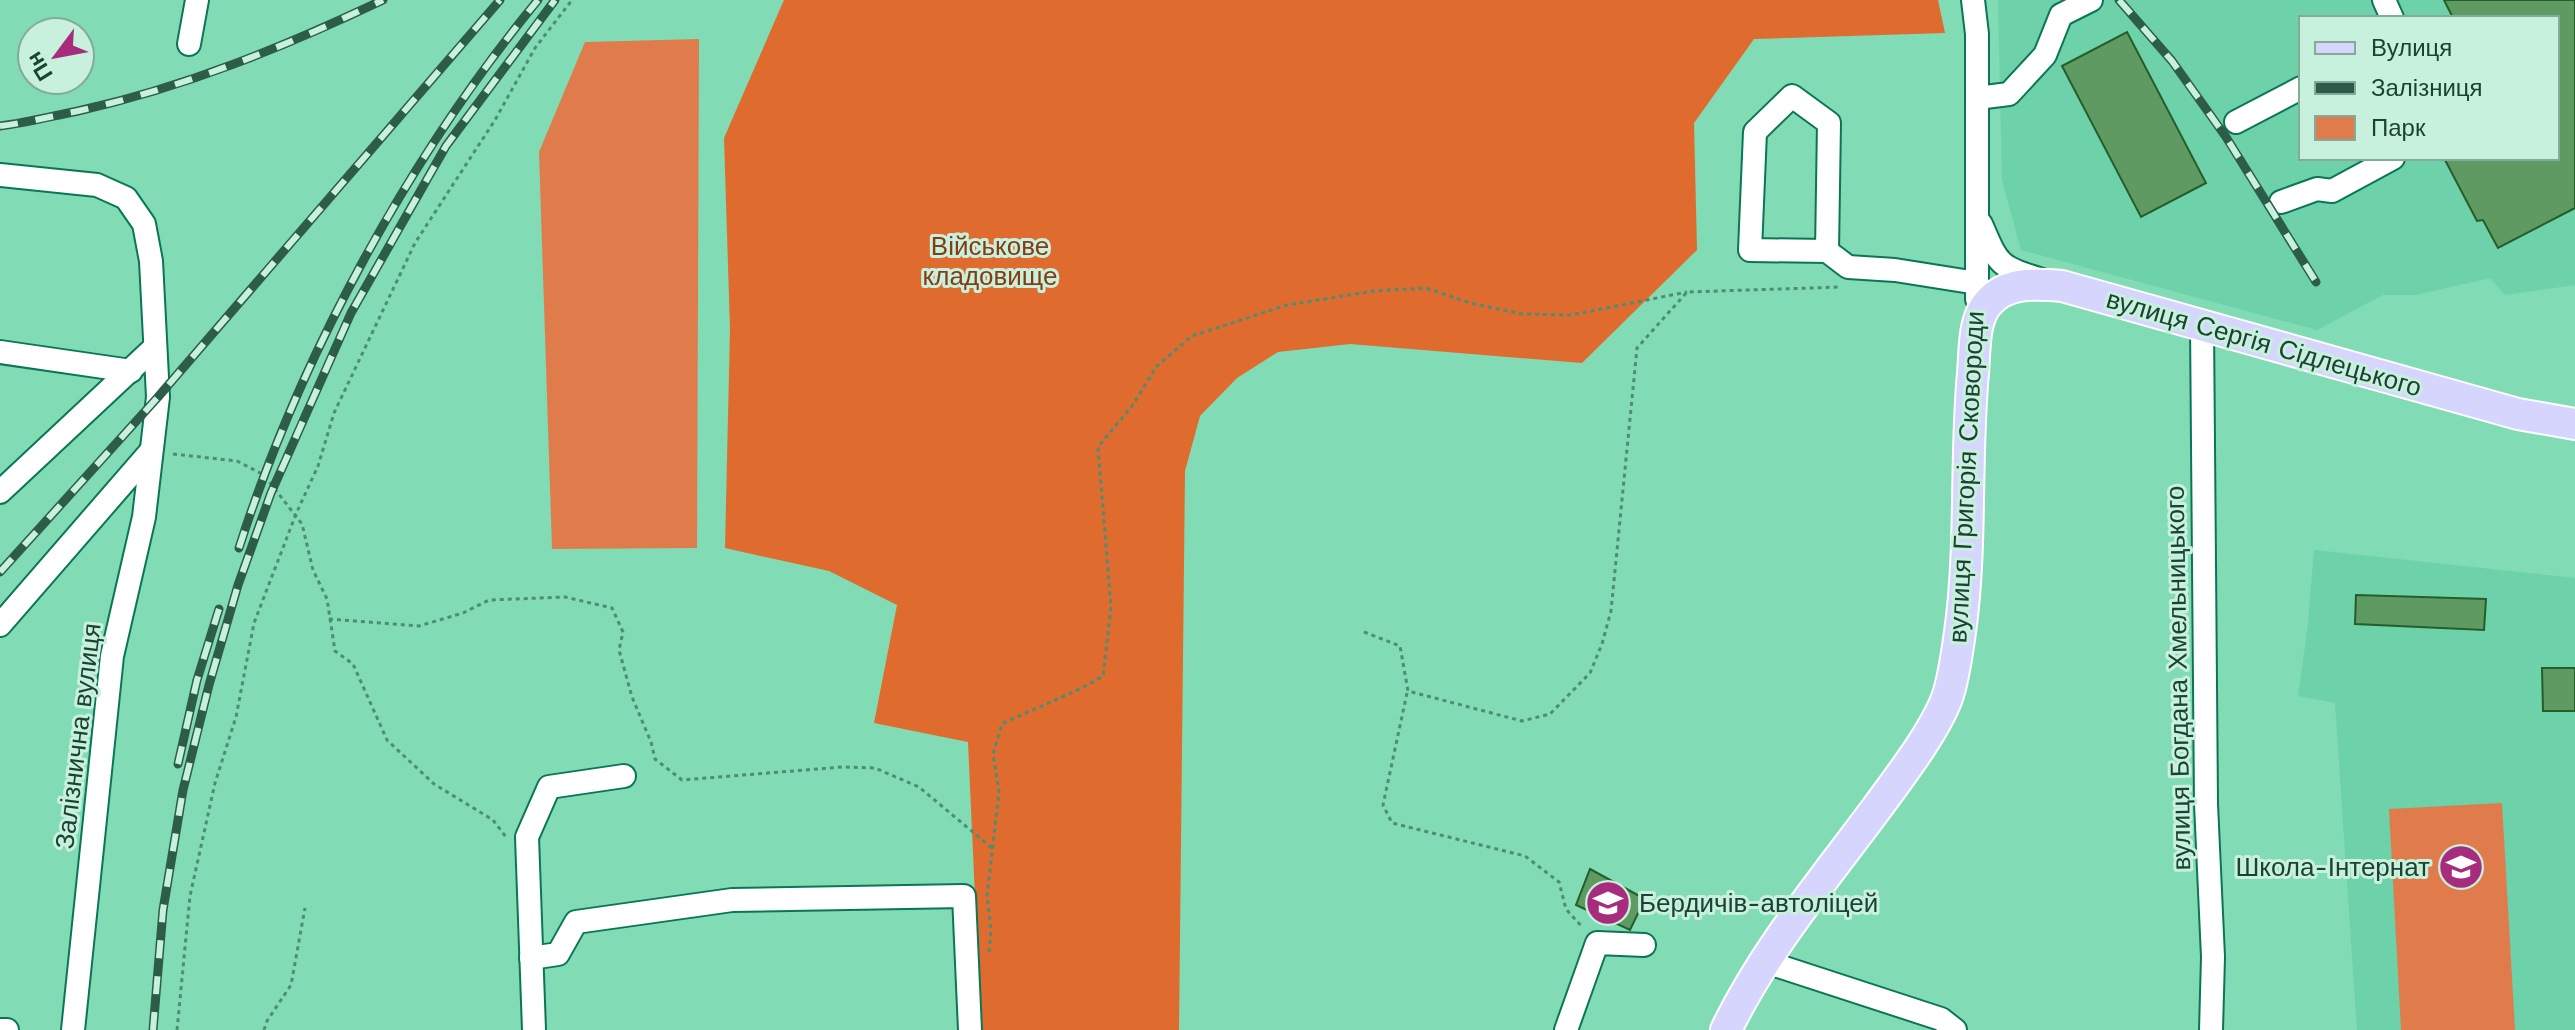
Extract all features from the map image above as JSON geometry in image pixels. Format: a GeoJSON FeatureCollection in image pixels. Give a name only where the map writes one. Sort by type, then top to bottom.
{"type":"FeatureCollection","features":[{"type":"Feature","properties":{"kind":"main road","name":"вулиця Сергія Сідлецького"},"geometry":{"type":"LineString","coordinates":[[1977,333],[1985,307],[2004,291],[2027,284],[2062,286],[2518,414],[2575,424]]}},
{"type":"Feature","properties":{"kind":"main road","name":"вулиця Григорія Сковороди"},"geometry":{"type":"LineString","coordinates":[[1726,1030],[1766,962],[1913,758],[1947,698],[1960,632],[1968,427],[1977,333]]}},
{"type":"Feature","properties":{"kind":"street"},"geometry":{"type":"LineString","coordinates":[[189,44],[197,0]]}},
{"type":"Feature","properties":{"kind":"street","name":"вулиця Григорія Сковороди"},"geometry":{"type":"LineString","coordinates":[[1973,0],[1977,34],[1977,333]]}},
{"type":"Feature","properties":{"kind":"street"},"geometry":{"type":"LineString","coordinates":[[2045,0],[2057,24]]}},
{"type":"Feature","properties":{"kind":"street"},"geometry":{"type":"LineString","coordinates":[[1977,98],[2009,94],[2045,55],[2061,15],[2091,0]]}},
{"type":"Feature","properties":{"kind":"street"},"geometry":{"type":"LineString","coordinates":[[2236,122],[2299,89]]}},
{"type":"Feature","properties":{"kind":"street"},"geometry":{"type":"LineString","coordinates":[[1827,251],[1829,123],[1792,96],[1755,132],[1750,250],[1827,251],[1848,267],[1895,270],[1977,283]]}},
{"type":"Feature","properties":{"kind":"street"},"geometry":{"type":"LineString","coordinates":[[2281,202],[2317,189],[2332,191],[2389,160]]}},
{"type":"Feature","properties":{"kind":"street","name":"Залізнична вулиця"},"geometry":{"type":"LineString","coordinates":[[0,175],[97,185],[126,198],[144,224],[151,261],[158,397],[144,517],[112,656],[73,1030]]}},
{"type":"Feature","properties":{"kind":"street"},"geometry":{"type":"LineString","coordinates":[[1977,215],[1994,256],[2001,264],[2007,269],[2062,286]]}},
{"type":"Feature","properties":{"kind":"street","name":"вулиця Богдана Хмельницького"},"geometry":{"type":"LineString","coordinates":[[2202,324],[2206,804],[2213,957],[2211,1030]]}},
{"type":"Feature","properties":{"kind":"street"},"geometry":{"type":"LineString","coordinates":[[0,492],[155,347]]}},
{"type":"Feature","properties":{"kind":"street"},"geometry":{"type":"LineString","coordinates":[[0,352],[131,371]]}},
{"type":"Feature","properties":{"kind":"street"},"geometry":{"type":"LineString","coordinates":[[0,625],[151,451]]}},
{"type":"Feature","properties":{"kind":"street"},"geometry":{"type":"LineString","coordinates":[[534,1030],[527,837],[549,787],[624,776]]}},
{"type":"Feature","properties":{"kind":"street"},"geometry":{"type":"LineString","coordinates":[[531,958],[558,954],[576,922],[732,900],[964,896],[970,1030]]}},
{"type":"Feature","properties":{"kind":"street"},"geometry":{"type":"LineString","coordinates":[[1566,1030],[1597,943],[1644,945]]}},
{"type":"Feature","properties":{"kind":"street"},"geometry":{"type":"LineString","coordinates":[[1766,962],[1941,1019],[1955,1030]]}},
{"type":"Feature","properties":{"kind":"street"},"geometry":{"type":"LineString","coordinates":[[0,1030],[7,1030]]}},
{"type":"Feature","properties":{"kind":"path"},"geometry":{"type":"LineString","coordinates":[[177,1030],[190,896],[215,783],[236,717],[254,623],[318,466],[334,413],[415,243],[495,120],[535,48],[572,0]]}},
{"type":"Feature","properties":{"kind":"path"},"geometry":{"type":"LineString","coordinates":[[988,959],[991,930],[987,896],[999,792],[993,754],[1002,724],[1036,706],[1070,695],[1103,676],[1111,607],[1098,447],[1132,406],[1157,366],[1192,336],[1287,305],[1374,291],[1426,288],[1470,303],[1522,314],[1571,315],[1687,292],[1841,287]]}},
{"type":"Feature","properties":{"kind":"path"},"geometry":{"type":"LineString","coordinates":[[1408,691],[1522,721],[1550,714],[1590,673],[1611,611],[1637,348],[1687,292]]}},
{"type":"Feature","properties":{"kind":"path"},"geometry":{"type":"LineString","coordinates":[[151,451],[237,461],[264,475],[302,524],[313,570],[327,599],[335,651],[353,664],[387,740],[434,784],[493,820],[528,865]]}},
{"type":"Feature","properties":{"kind":"path"},"geometry":{"type":"LineString","coordinates":[[329,619],[419,626],[463,613],[489,600],[534,598],[565,597],[612,608],[623,632],[619,650],[655,759],[682,780],[842,767],[875,768],[919,787],[992,848]]}},
{"type":"Feature","properties":{"kind":"path"},"geometry":{"type":"LineString","coordinates":[[1364,632],[1400,646],[1408,691],[1383,805],[1392,823],[1525,856],[1559,882],[1566,909],[1597,943]]}},
{"type":"Feature","properties":{"kind":"path"},"geometry":{"type":"LineString","coordinates":[[264,1030],[291,985],[305,908]]}},
{"type":"Feature","properties":{"kind":"shaded area"},"geometry":{"type":"Polygon","coordinates":[[[1998,0],[2575,0],[2575,285],[2505,295],[2490,278],[2416,295],[2383,295],[2317,330],[2021,250],[2002,180],[1998,0]]]}},
{"type":"Feature","properties":{"kind":"shaded area","name":"Школа-Інтернат"},"geometry":{"type":"Polygon","coordinates":[[[2314,550],[2575,578],[2575,1030],[2357,1030],[2335,703],[2298,696],[2314,550]]]}},
{"type":"Feature","properties":{"kind":"green space","name":"Військове кладовище"},"geometry":{"type":"Polygon","coordinates":[[[784,0],[1938,0],[1945,33],[1754,39],[1694,123],[1697,250],[1582,363],[1350,344],[1278,352],[1237,378],[1200,416],[1185,471],[1179,1030],[981,1030],[968,742],[874,723],[897,605],[829,571],[725,548],[730,329],[724,138],[784,0]]]}},
{"type":"Feature","properties":{"kind":"green space"},"geometry":{"type":"Polygon","coordinates":[[[699,39],[697,548],[552,549],[539,152],[585,42],[699,39]]]}},
{"type":"Feature","properties":{"kind":"green space"},"geometry":{"type":"Polygon","coordinates":[[[2502,803],[2515,1030],[2401,1030],[2389,809],[2502,803]]]}},
{"type":"Feature","properties":{"kind":"building"},"geometry":{"type":"Polygon","coordinates":[[[2444,0],[2575,0],[2575,208],[2498,248],[2483,220],[2477,221],[2445,160],[2559,160],[2559,16],[2452,16],[2444,0]]]}},
{"type":"Feature","properties":{"kind":"building"},"geometry":{"type":"Polygon","coordinates":[[[2127,32],[2206,183],[2141,217],[2062,66],[2127,32]]]}},
{"type":"Feature","properties":{"kind":"building"},"geometry":{"type":"Polygon","coordinates":[[[2356,595],[2486,599],[2484,630],[2355,624],[2356,595]]]}},
{"type":"Feature","properties":{"kind":"building"},"geometry":{"type":"Polygon","coordinates":[[[2542,668],[2575,668],[2575,711],[2543,711],[2542,668]]]}},
{"type":"Feature","properties":{"kind":"building"},"geometry":{"type":"Polygon","coordinates":[[[1590,869],[1645,899],[1630,930],[1576,905],[1590,869]]]}},
{"type":"Feature","properties":{"kind":"railway"},"geometry":{"type":"LineString","coordinates":[[0,126],[78,111],[195,78],[309,34],[383,0]]}},
{"type":"Feature","properties":{"kind":"railway"},"geometry":{"type":"LineString","coordinates":[[0,572],[158,397],[500,0]]}},
{"type":"Feature","properties":{"kind":"railway"},"geometry":{"type":"LineString","coordinates":[[239,548],[293,404],[363,260],[446,124],[538,0]]}},
{"type":"Feature","properties":{"kind":"railway"},"geometry":{"type":"LineString","coordinates":[[153,1030],[163,910],[183,790],[238,585],[271,493],[351,313],[446,146],[555,0]]}},
{"type":"Feature","properties":{"kind":"railway"},"geometry":{"type":"LineString","coordinates":[[2119,0],[2172,61],[2226,137],[2316,282]]}},
{"type":"Feature","properties":{"kind":"railway"},"geometry":{"type":"LineString","coordinates":[[178,764],[197,680],[219,609]]}},
{"type":"Feature","properties":{"kind":"place","name":"Школа-Інтернат"},"geometry":{"type":"Point","coordinates":[2461,867]}},
{"type":"Feature","properties":{"kind":"place","name":"Бердичів-автоліцей"},"geometry":{"type":"Point","coordinates":[1608,903]}}]}
